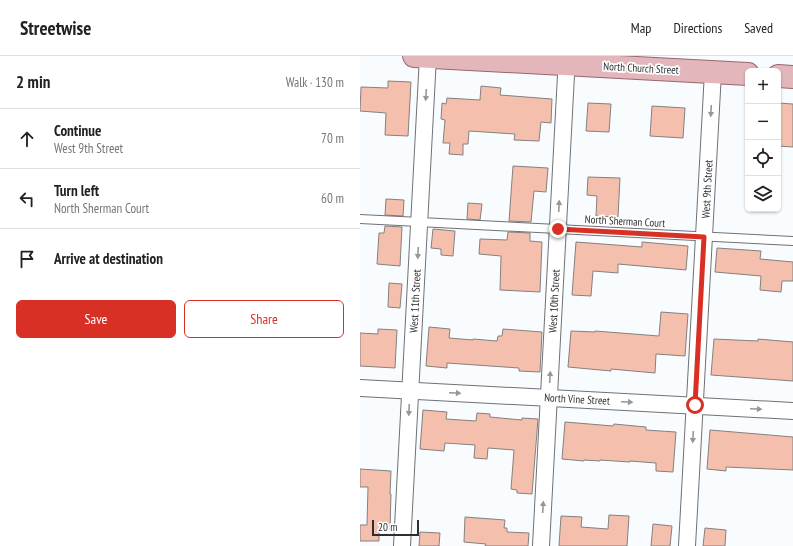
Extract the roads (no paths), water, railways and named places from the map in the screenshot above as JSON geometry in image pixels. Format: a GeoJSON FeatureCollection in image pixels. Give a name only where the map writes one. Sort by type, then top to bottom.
{"type":"FeatureCollection","features":[{"type":"Feature","properties":{"kind":"main road","name":"North Church Street"},"geometry":{"type":"LineString","coordinates":[[424,56],[567,60],[745,74]]}},
{"type":"Feature","properties":{"kind":"main road"},"geometry":{"type":"LineString","coordinates":[[781,76],[793,77]]}},
{"type":"Feature","properties":{"kind":"street","name":"West 11th Street"},"geometry":{"type":"LineString","coordinates":[[402,546],[420,222],[424,56]]}},
{"type":"Feature","properties":{"kind":"street","name":"West 10th Street"},"geometry":{"type":"LineString","coordinates":[[541,546],[567,60]]}},
{"type":"Feature","properties":{"kind":"street","name":"West 9th Street"},"geometry":{"type":"LineString","coordinates":[[687,546],[713,72]]}},
{"type":"Feature","properties":{"kind":"street","name":"North Vine Street"},"geometry":{"type":"LineString","coordinates":[[360,388],[793,410]]}},
{"type":"Feature","properties":{"kind":"lane","name":"North Sherman Court"},"geometry":{"type":"LineString","coordinates":[[360,219],[793,241]]}}]}
